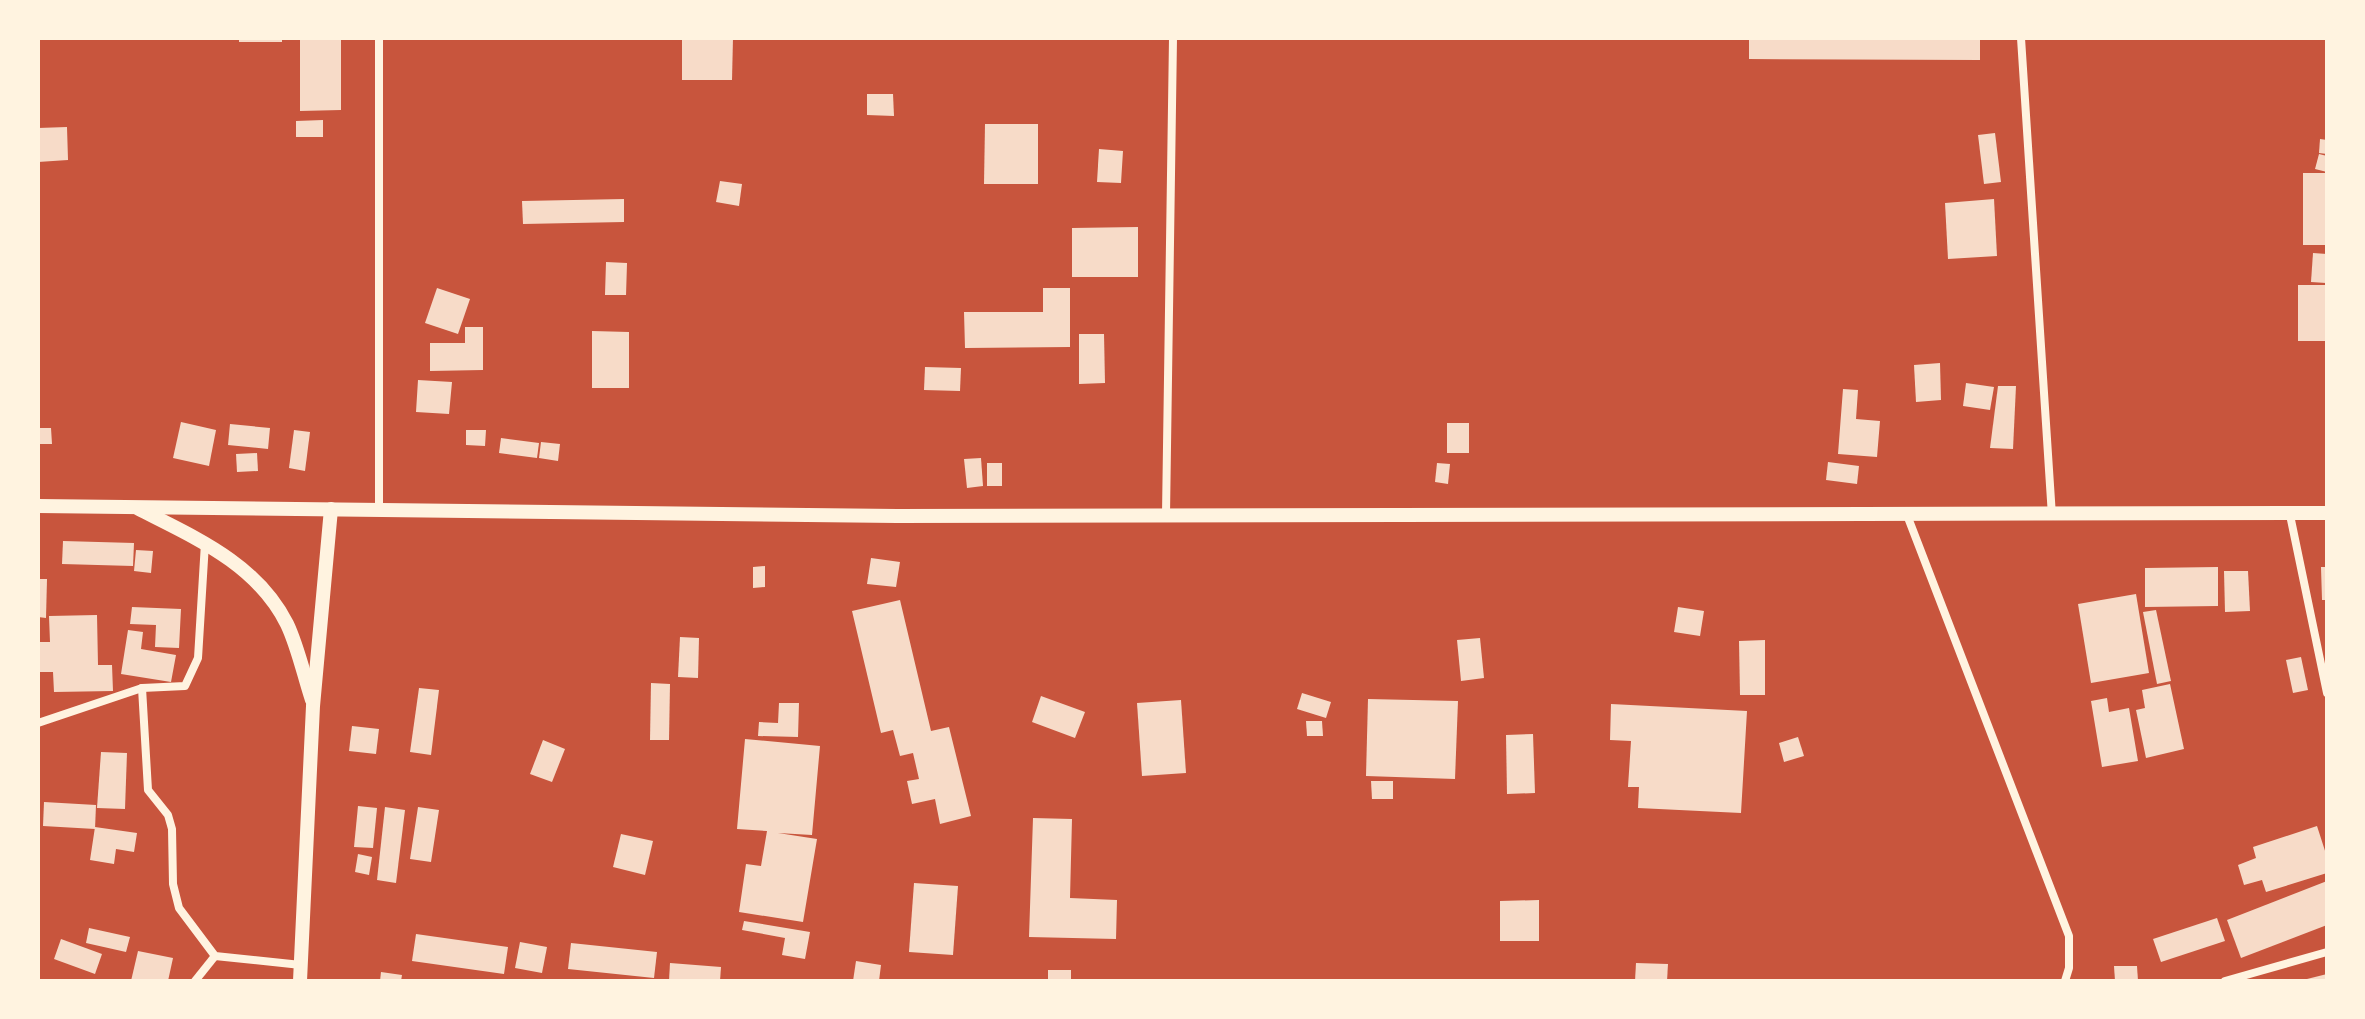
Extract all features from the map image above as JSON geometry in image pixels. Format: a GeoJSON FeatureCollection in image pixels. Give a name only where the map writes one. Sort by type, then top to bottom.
{"type":"FeatureCollection","features":[{"type":"Feature","properties":{"kind":"street"},"geometry":{"type":"LineString","coordinates":[[379,38],[379,509]]}},
{"type":"Feature","properties":{"kind":"street"},"geometry":{"type":"LineString","coordinates":[[1166,515],[1173,38]]}},
{"type":"Feature","properties":{"kind":"street"},"geometry":{"type":"LineString","coordinates":[[2021,38],[2052,516]]}},
{"type":"Feature","properties":{"kind":"street"},"geometry":{"type":"LineString","coordinates":[[38,506],[1166,515],[2052,516],[2327,513]]}},
{"type":"Feature","properties":{"kind":"street"},"geometry":{"type":"LineString","coordinates":[[135,507],[205,542],[239,565],[263,587],[287,625],[313,706]]}},
{"type":"Feature","properties":{"kind":"street"},"geometry":{"type":"LineString","coordinates":[[300,981],[313,706],[331,509]]}},
{"type":"Feature","properties":{"kind":"street"},"geometry":{"type":"LineString","coordinates":[[1907,515],[2069,936],[2069,968],[2065,981]]}},
{"type":"Feature","properties":{"kind":"street"},"geometry":{"type":"LineString","coordinates":[[2290,515],[2327,693]]}},
{"type":"Feature","properties":{"kind":"street"},"geometry":{"type":"LineString","coordinates":[[39,725],[142,688],[185,686],[198,658],[205,542]]}},
{"type":"Feature","properties":{"kind":"street"},"geometry":{"type":"LineString","coordinates":[[142,688],[148,790],[168,815],[172,829],[179,908],[215,956],[301,965]]}},
{"type":"Feature","properties":{"kind":"street"},"geometry":{"type":"LineString","coordinates":[[2225,981],[2327,952]]}},
{"type":"Feature","properties":{"kind":"street"},"geometry":{"type":"LineString","coordinates":[[195,981],[215,956]]}},
{"type":"Feature","properties":{"kind":"building"},"geometry":{"type":"Polygon","coordinates":[[[239,38],[282,38],[282,42],[239,42],[239,38]]]}},
{"type":"Feature","properties":{"kind":"building"},"geometry":{"type":"Polygon","coordinates":[[[300,38],[341,38],[341,110],[300,111],[300,38]]]}},
{"type":"Feature","properties":{"kind":"building"},"geometry":{"type":"Polygon","coordinates":[[[682,38],[733,38],[732,80],[682,80],[682,38]]]}},
{"type":"Feature","properties":{"kind":"building"},"geometry":{"type":"Polygon","coordinates":[[[1749,38],[1980,38],[1980,60],[1749,59],[1749,38]]]}},
{"type":"Feature","properties":{"kind":"building"},"geometry":{"type":"Polygon","coordinates":[[[867,94],[893,94],[894,116],[867,115],[867,94]]]}},
{"type":"Feature","properties":{"kind":"building"},"geometry":{"type":"Polygon","coordinates":[[[323,120],[323,137],[296,137],[296,121],[323,120]]]}},
{"type":"Feature","properties":{"kind":"building"},"geometry":{"type":"Polygon","coordinates":[[[985,124],[1038,124],[1038,184],[984,184],[985,124]]]}},
{"type":"Feature","properties":{"kind":"building"},"geometry":{"type":"Polygon","coordinates":[[[67,127],[68,160],[38,162],[38,128],[67,127]]]}},
{"type":"Feature","properties":{"kind":"building"},"geometry":{"type":"Polygon","coordinates":[[[1995,133],[2001,182],[1984,184],[1978,135],[1995,133]]]}},
{"type":"Feature","properties":{"kind":"building"},"geometry":{"type":"Polygon","coordinates":[[[2320,139],[2327,140],[2327,154],[2319,153],[2320,139]]]}},
{"type":"Feature","properties":{"kind":"building"},"geometry":{"type":"Polygon","coordinates":[[[1099,149],[1123,151],[1121,183],[1097,182],[1099,149]]]}},
{"type":"Feature","properties":{"kind":"building"},"geometry":{"type":"Polygon","coordinates":[[[2319,154],[2327,156],[2327,172],[2315,169],[2319,154]]]}},
{"type":"Feature","properties":{"kind":"building"},"geometry":{"type":"Polygon","coordinates":[[[2303,173],[2327,173],[2327,245],[2303,245],[2303,173]]]}},
{"type":"Feature","properties":{"kind":"building"},"geometry":{"type":"Polygon","coordinates":[[[720,181],[742,184],[739,206],[716,202],[720,181]]]}},
{"type":"Feature","properties":{"kind":"building"},"geometry":{"type":"Polygon","coordinates":[[[624,199],[624,222],[523,224],[522,201],[624,199]]]}},
{"type":"Feature","properties":{"kind":"building"},"geometry":{"type":"Polygon","coordinates":[[[1994,199],[1997,256],[1948,259],[1945,203],[1994,199]]]}},
{"type":"Feature","properties":{"kind":"building"},"geometry":{"type":"Polygon","coordinates":[[[1138,227],[1138,277],[1072,277],[1072,228],[1138,227]]]}},
{"type":"Feature","properties":{"kind":"building"},"geometry":{"type":"Polygon","coordinates":[[[2313,253],[2327,254],[2326,283],[2311,282],[2313,253]]]}},
{"type":"Feature","properties":{"kind":"building"},"geometry":{"type":"Polygon","coordinates":[[[606,262],[627,263],[626,295],[605,295],[606,262]]]}},
{"type":"Feature","properties":{"kind":"building"},"geometry":{"type":"Polygon","coordinates":[[[2298,285],[2327,285],[2327,341],[2298,341],[2298,285]]]}},
{"type":"Feature","properties":{"kind":"building"},"geometry":{"type":"Polygon","coordinates":[[[437,288],[470,299],[458,334],[425,323],[437,288]]]}},
{"type":"Feature","properties":{"kind":"building"},"geometry":{"type":"Polygon","coordinates":[[[1043,288],[1070,288],[1070,347],[965,348],[964,312],[1043,312],[1043,288]]]}},
{"type":"Feature","properties":{"kind":"building"},"geometry":{"type":"Polygon","coordinates":[[[465,327],[483,327],[483,370],[430,371],[430,343],[465,343],[465,327]]]}},
{"type":"Feature","properties":{"kind":"building"},"geometry":{"type":"Polygon","coordinates":[[[592,331],[629,332],[629,388],[592,388],[592,331]]]}},
{"type":"Feature","properties":{"kind":"building"},"geometry":{"type":"Polygon","coordinates":[[[1079,334],[1104,334],[1105,383],[1079,384],[1079,334]]]}},
{"type":"Feature","properties":{"kind":"building"},"geometry":{"type":"Polygon","coordinates":[[[1940,363],[1941,400],[1916,402],[1914,365],[1940,363]]]}},
{"type":"Feature","properties":{"kind":"building"},"geometry":{"type":"Polygon","coordinates":[[[925,367],[961,368],[960,391],[924,390],[925,367]]]}},
{"type":"Feature","properties":{"kind":"building"},"geometry":{"type":"Polygon","coordinates":[[[418,380],[452,382],[449,414],[416,412],[418,380]]]}},
{"type":"Feature","properties":{"kind":"building"},"geometry":{"type":"Polygon","coordinates":[[[1966,383],[1994,387],[1990,410],[1963,406],[1966,383]]]}},
{"type":"Feature","properties":{"kind":"building"},"geometry":{"type":"Polygon","coordinates":[[[1998,386],[2016,386],[2013,449],[1990,448],[1998,386]]]}},
{"type":"Feature","properties":{"kind":"building"},"geometry":{"type":"Polygon","coordinates":[[[1843,389],[1858,390],[1856,419],[1880,421],[1877,457],[1838,454],[1843,389]]]}},
{"type":"Feature","properties":{"kind":"building"},"geometry":{"type":"Polygon","coordinates":[[[181,422],[216,430],[209,466],[173,458],[181,422]]]}},
{"type":"Feature","properties":{"kind":"building"},"geometry":{"type":"Polygon","coordinates":[[[1447,423],[1469,423],[1469,453],[1447,453],[1447,423]]]}},
{"type":"Feature","properties":{"kind":"building"},"geometry":{"type":"Polygon","coordinates":[[[230,424],[270,428],[268,449],[228,445],[230,424]]]}},
{"type":"Feature","properties":{"kind":"building"},"geometry":{"type":"Polygon","coordinates":[[[38,428],[51,428],[52,444],[38,444],[38,428]]]}},
{"type":"Feature","properties":{"kind":"building"},"geometry":{"type":"Polygon","coordinates":[[[294,430],[310,432],[305,471],[289,468],[294,430]]]}},
{"type":"Feature","properties":{"kind":"building"},"geometry":{"type":"Polygon","coordinates":[[[466,430],[486,430],[485,446],[466,445],[466,430]]]}},
{"type":"Feature","properties":{"kind":"building"},"geometry":{"type":"Polygon","coordinates":[[[501,438],[539,443],[537,458],[499,453],[501,438]]]}},
{"type":"Feature","properties":{"kind":"building"},"geometry":{"type":"Polygon","coordinates":[[[541,442],[560,444],[558,461],[539,458],[541,442]]]}},
{"type":"Feature","properties":{"kind":"building"},"geometry":{"type":"Polygon","coordinates":[[[257,453],[258,471],[237,472],[236,454],[257,453]]]}},
{"type":"Feature","properties":{"kind":"building"},"geometry":{"type":"Polygon","coordinates":[[[981,458],[983,486],[967,488],[964,459],[981,458]]]}},
{"type":"Feature","properties":{"kind":"building"},"geometry":{"type":"Polygon","coordinates":[[[1828,462],[1859,466],[1857,484],[1826,480],[1828,462]]]}},
{"type":"Feature","properties":{"kind":"building"},"geometry":{"type":"Polygon","coordinates":[[[987,463],[1002,463],[1002,486],[987,486],[987,463]]]}},
{"type":"Feature","properties":{"kind":"building"},"geometry":{"type":"Polygon","coordinates":[[[1437,463],[1450,464],[1448,484],[1435,482],[1437,463]]]}},
{"type":"Feature","properties":{"kind":"building"},"geometry":{"type":"Polygon","coordinates":[[[63,541],[134,543],[133,566],[62,564],[63,541]]]}},
{"type":"Feature","properties":{"kind":"building"},"geometry":{"type":"Polygon","coordinates":[[[136,550],[153,551],[151,573],[134,571],[136,550]]]}},
{"type":"Feature","properties":{"kind":"building"},"geometry":{"type":"Polygon","coordinates":[[[871,558],[900,562],[896,587],[867,584],[871,558]]]}},
{"type":"Feature","properties":{"kind":"building"},"geometry":{"type":"Polygon","coordinates":[[[765,566],[765,587],[753,588],[753,567],[765,566]]]}},
{"type":"Feature","properties":{"kind":"building"},"geometry":{"type":"Polygon","coordinates":[[[2218,567],[2218,606],[2145,607],[2145,568],[2218,567]]]}},
{"type":"Feature","properties":{"kind":"building"},"geometry":{"type":"Polygon","coordinates":[[[2321,567],[2327,567],[2327,600],[2322,600],[2321,567]]]}},
{"type":"Feature","properties":{"kind":"building"},"geometry":{"type":"Polygon","coordinates":[[[2224,571],[2248,571],[2250,611],[2225,612],[2224,571]]]}},
{"type":"Feature","properties":{"kind":"building"},"geometry":{"type":"Polygon","coordinates":[[[38,579],[47,579],[46,618],[38,617],[38,579]]]}},
{"type":"Feature","properties":{"kind":"building"},"geometry":{"type":"Polygon","coordinates":[[[2136,594],[2149,673],[2091,683],[2078,604],[2136,594]]]}},
{"type":"Feature","properties":{"kind":"building"},"geometry":{"type":"Polygon","coordinates":[[[900,600],[931,731],[949,727],[971,816],[940,824],[935,799],[912,804],[907,781],[919,779],[913,753],[900,756],[893,730],[881,733],[852,611],[900,600]]]}},
{"type":"Feature","properties":{"kind":"building"},"geometry":{"type":"Polygon","coordinates":[[[132,607],[181,609],[179,648],[155,647],[156,625],[130,624],[132,607]]]}},
{"type":"Feature","properties":{"kind":"building"},"geometry":{"type":"Polygon","coordinates":[[[1678,607],[1704,611],[1700,636],[1674,632],[1678,607]]]}},
{"type":"Feature","properties":{"kind":"building"},"geometry":{"type":"Polygon","coordinates":[[[2156,610],[2171,681],[2157,684],[2143,612],[2156,610]]]}},
{"type":"Feature","properties":{"kind":"building"},"geometry":{"type":"Polygon","coordinates":[[[97,615],[98,665],[112,665],[113,691],[54,692],[53,672],[38,672],[38,642],[50,642],[49,616],[97,615]]]}},
{"type":"Feature","properties":{"kind":"building"},"geometry":{"type":"Polygon","coordinates":[[[128,630],[143,632],[141,649],[176,655],[171,682],[121,674],[128,630]]]}},
{"type":"Feature","properties":{"kind":"building"},"geometry":{"type":"Polygon","coordinates":[[[680,637],[699,638],[698,678],[678,677],[680,637]]]}},
{"type":"Feature","properties":{"kind":"building"},"geometry":{"type":"Polygon","coordinates":[[[1480,638],[1484,678],[1461,681],[1457,640],[1480,638]]]}},
{"type":"Feature","properties":{"kind":"building"},"geometry":{"type":"Polygon","coordinates":[[[1765,640],[1765,695],[1740,695],[1739,641],[1765,640]]]}},
{"type":"Feature","properties":{"kind":"building"},"geometry":{"type":"Polygon","coordinates":[[[2301,657],[2308,690],[2293,693],[2286,660],[2301,657]]]}},
{"type":"Feature","properties":{"kind":"building"},"geometry":{"type":"Polygon","coordinates":[[[651,683],[670,684],[669,740],[650,740],[651,683]]]}},
{"type":"Feature","properties":{"kind":"building"},"geometry":{"type":"Polygon","coordinates":[[[2170,684],[2184,749],[2146,758],[2136,710],[2145,708],[2142,690],[2170,684]]]}},
{"type":"Feature","properties":{"kind":"building"},"geometry":{"type":"Polygon","coordinates":[[[419,688],[439,690],[431,755],[410,752],[419,688]]]}},
{"type":"Feature","properties":{"kind":"building"},"geometry":{"type":"Polygon","coordinates":[[[1302,693],[1331,702],[1326,718],[1297,709],[1302,693]]]}},
{"type":"Feature","properties":{"kind":"building"},"geometry":{"type":"Polygon","coordinates":[[[1041,696],[1085,712],[1075,738],[1032,722],[1041,696]]]}},
{"type":"Feature","properties":{"kind":"building"},"geometry":{"type":"Polygon","coordinates":[[[2107,698],[2109,712],[2129,708],[2138,761],[2102,767],[2091,701],[2107,698]]]}},
{"type":"Feature","properties":{"kind":"building"},"geometry":{"type":"Polygon","coordinates":[[[1368,699],[1458,701],[1455,779],[1366,776],[1368,699]]]}},
{"type":"Feature","properties":{"kind":"building"},"geometry":{"type":"Polygon","coordinates":[[[1181,700],[1186,773],[1142,776],[1137,703],[1181,700]]]}},
{"type":"Feature","properties":{"kind":"building"},"geometry":{"type":"Polygon","coordinates":[[[779,703],[799,703],[798,737],[758,736],[759,722],[778,723],[779,703]]]}},
{"type":"Feature","properties":{"kind":"building"},"geometry":{"type":"Polygon","coordinates":[[[1611,704],[1747,711],[1741,813],[1638,808],[1639,787],[1628,787],[1631,741],[1610,740],[1611,704]]]}},
{"type":"Feature","properties":{"kind":"building"},"geometry":{"type":"Polygon","coordinates":[[[1306,721],[1322,721],[1323,736],[1307,736],[1306,721]]]}},
{"type":"Feature","properties":{"kind":"building"},"geometry":{"type":"Polygon","coordinates":[[[352,726],[379,729],[376,754],[349,751],[352,726]]]}},
{"type":"Feature","properties":{"kind":"building"},"geometry":{"type":"Polygon","coordinates":[[[1533,734],[1535,793],[1507,794],[1506,735],[1533,734]]]}},
{"type":"Feature","properties":{"kind":"building"},"geometry":{"type":"Polygon","coordinates":[[[1798,737],[1804,756],[1784,762],[1779,743],[1798,737]]]}},
{"type":"Feature","properties":{"kind":"building"},"geometry":{"type":"Polygon","coordinates":[[[745,739],[820,746],[812,835],[778,833],[817,839],[803,922],[739,912],[746,864],[761,866],[767,831],[737,829],[745,739]]]}},
{"type":"Feature","properties":{"kind":"building"},"geometry":{"type":"Polygon","coordinates":[[[543,740],[565,749],[552,782],[530,774],[543,740]]]}},
{"type":"Feature","properties":{"kind":"building"},"geometry":{"type":"Polygon","coordinates":[[[101,752],[127,753],[125,809],[97,808],[101,752]]]}},
{"type":"Feature","properties":{"kind":"building"},"geometry":{"type":"Polygon","coordinates":[[[1371,781],[1393,781],[1393,799],[1372,799],[1371,781]]]}},
{"type":"Feature","properties":{"kind":"building"},"geometry":{"type":"Polygon","coordinates":[[[44,802],[96,805],[95,829],[43,826],[44,802]]]}},
{"type":"Feature","properties":{"kind":"building"},"geometry":{"type":"Polygon","coordinates":[[[358,806],[377,808],[373,848],[354,847],[358,806]]]}},
{"type":"Feature","properties":{"kind":"building"},"geometry":{"type":"Polygon","coordinates":[[[385,807],[405,810],[396,883],[377,880],[385,807]]]}},
{"type":"Feature","properties":{"kind":"building"},"geometry":{"type":"Polygon","coordinates":[[[418,807],[439,810],[431,862],[410,859],[418,807]]]}},
{"type":"Feature","properties":{"kind":"building"},"geometry":{"type":"Polygon","coordinates":[[[1033,818],[1072,819],[1070,898],[1117,900],[1116,939],[1029,937],[1033,818]]]}},
{"type":"Feature","properties":{"kind":"building"},"geometry":{"type":"Polygon","coordinates":[[[2317,826],[2327,857],[2327,873],[2266,892],[2262,880],[2244,885],[2238,865],[2256,858],[2253,847],[2317,826]]]}},
{"type":"Feature","properties":{"kind":"building"},"geometry":{"type":"Polygon","coordinates":[[[95,827],[137,833],[134,852],[116,849],[114,864],[90,860],[95,827]]]}},
{"type":"Feature","properties":{"kind":"building"},"geometry":{"type":"Polygon","coordinates":[[[621,834],[653,841],[645,875],[613,867],[621,834]]]}},
{"type":"Feature","properties":{"kind":"building"},"geometry":{"type":"Polygon","coordinates":[[[358,854],[372,857],[369,875],[355,872],[358,854]]]}},
{"type":"Feature","properties":{"kind":"building"},"geometry":{"type":"Polygon","coordinates":[[[2327,881],[2327,925],[2241,958],[2227,920],[2327,881]]]}},
{"type":"Feature","properties":{"kind":"building"},"geometry":{"type":"Polygon","coordinates":[[[914,883],[958,886],[953,955],[909,952],[914,883]]]}},
{"type":"Feature","properties":{"kind":"building"},"geometry":{"type":"Polygon","coordinates":[[[1539,900],[1539,941],[1500,941],[1500,901],[1539,900]]]}},
{"type":"Feature","properties":{"kind":"building"},"geometry":{"type":"Polygon","coordinates":[[[2217,918],[2225,941],[2161,962],[2153,939],[2217,918]]]}},
{"type":"Feature","properties":{"kind":"building"},"geometry":{"type":"Polygon","coordinates":[[[744,921],[810,932],[805,959],[782,955],[785,938],[742,930],[744,921]]]}},
{"type":"Feature","properties":{"kind":"building"},"geometry":{"type":"Polygon","coordinates":[[[89,928],[130,937],[126,952],[86,943],[89,928]]]}},
{"type":"Feature","properties":{"kind":"building"},"geometry":{"type":"Polygon","coordinates":[[[416,934],[508,947],[504,974],[412,961],[416,934]]]}},
{"type":"Feature","properties":{"kind":"building"},"geometry":{"type":"Polygon","coordinates":[[[61,939],[102,954],[95,974],[54,959],[61,939]]]}},
{"type":"Feature","properties":{"kind":"building"},"geometry":{"type":"Polygon","coordinates":[[[520,942],[547,947],[542,973],[515,968],[520,942]]]}},
{"type":"Feature","properties":{"kind":"building"},"geometry":{"type":"Polygon","coordinates":[[[571,943],[657,952],[654,978],[568,969],[571,943]]]}},
{"type":"Feature","properties":{"kind":"building"},"geometry":{"type":"Polygon","coordinates":[[[138,951],[173,958],[168,981],[131,981],[138,951]]]}},
{"type":"Feature","properties":{"kind":"building"},"geometry":{"type":"Polygon","coordinates":[[[856,961],[881,965],[879,981],[853,981],[856,961]]]}},
{"type":"Feature","properties":{"kind":"building"},"geometry":{"type":"Polygon","coordinates":[[[670,963],[721,967],[720,981],[669,981],[670,963]]]}},
{"type":"Feature","properties":{"kind":"building"},"geometry":{"type":"Polygon","coordinates":[[[1636,963],[1668,964],[1667,981],[1635,981],[1636,963]]]}},
{"type":"Feature","properties":{"kind":"building"},"geometry":{"type":"Polygon","coordinates":[[[2114,966],[2137,966],[2138,981],[2115,981],[2114,966]]]}},
{"type":"Feature","properties":{"kind":"building"},"geometry":{"type":"Polygon","coordinates":[[[1048,970],[1071,970],[1071,981],[1048,981],[1048,970]]]}},
{"type":"Feature","properties":{"kind":"building"},"geometry":{"type":"Polygon","coordinates":[[[381,972],[402,975],[401,981],[380,981],[381,972]]]}},
{"type":"Feature","properties":{"kind":"building"},"geometry":{"type":"Polygon","coordinates":[[[2327,974],[2327,981],[2303,981],[2303,980],[2327,974]]]}}]}
